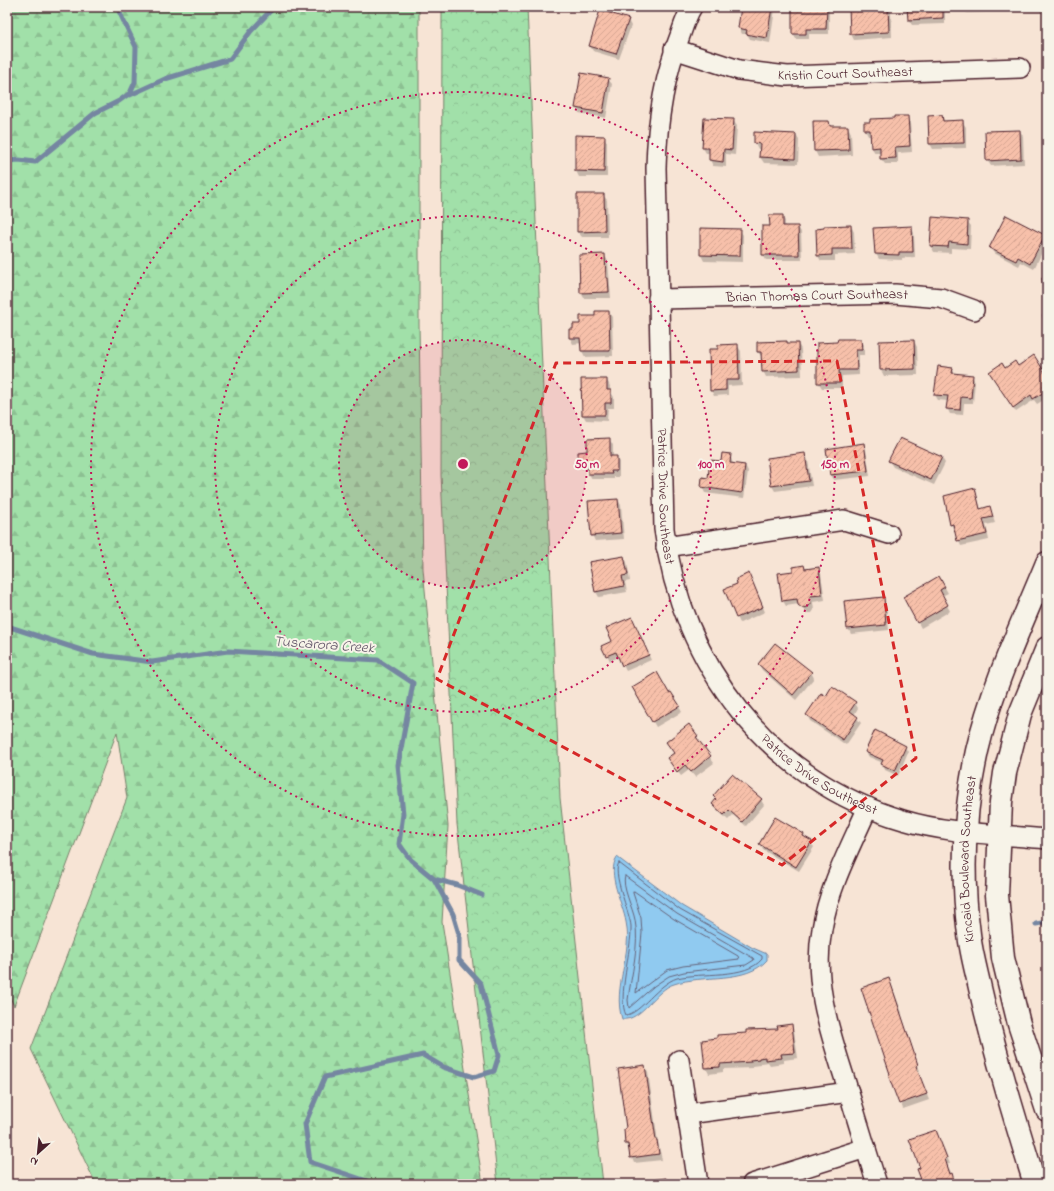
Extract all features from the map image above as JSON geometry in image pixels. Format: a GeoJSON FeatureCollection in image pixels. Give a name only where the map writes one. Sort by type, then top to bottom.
{"type":"FeatureCollection","features":[{"type":"Feature","properties":{"kind":"street","name":"Patrice Drive Southeast"},"geometry":{"type":"LineString","coordinates":[[692,7],[674,49],[662,96],[656,144],[662,501],[666,547],[677,594],[690,631],[704,659],[730,699],[761,735],[797,766],[837,792],[868,807],[903,820],[926,826],[949,831],[965,831],[1047,839]]}},
{"type":"Feature","properties":{"kind":"street","name":"Kristin Court Southeast"},"geometry":{"type":"LineString","coordinates":[[674,49],[739,70],[787,76],[1020,68]]}},
{"type":"Feature","properties":{"kind":"street","name":"Brian Thomas Court Southeast"},"geometry":{"type":"LineString","coordinates":[[658,299],[895,294],[941,298],[974,310]]}},
{"type":"Feature","properties":{"kind":"street"},"geometry":{"type":"LineString","coordinates":[[666,547],[844,520],[889,534]]}},
{"type":"Feature","properties":{"kind":"street","name":"Kincaid Boulevard Southeast"},"geometry":{"type":"LineString","coordinates":[[1035,1184],[990,1035],[969,935],[964,876],[965,831],[977,751],[1005,664],[1047,563]]}},
{"type":"Feature","properties":{"kind":"street","name":"Kincaid Boulevard Southeast"},"geometry":{"type":"LineString","coordinates":[[1047,648],[1018,721],[1005,773],[999,834],[997,895],[1003,958],[1019,1024],[1047,1110]]}},
{"type":"Feature","properties":{"kind":"street"},"geometry":{"type":"LineString","coordinates":[[868,807],[829,898],[822,929],[819,958],[820,992],[826,1020],[877,1184]]}},
{"type":"Feature","properties":{"kind":"street"},"geometry":{"type":"LineString","coordinates":[[679,1060],[698,1184]]}},
{"type":"Feature","properties":{"kind":"street"},"geometry":{"type":"LineString","coordinates":[[688,1114],[848,1092]]}},
{"type":"Feature","properties":{"kind":"street"},"geometry":{"type":"LineString","coordinates":[[752,1184],[866,1148]]}},
{"type":"Feature","properties":{"kind":"highlighted area"},"geometry":{"type":"Polygon","coordinates":[[[837,361],[916,758],[782,865],[437,679],[556,363],[837,361]]]}},
{"type":"Feature","properties":{"kind":"green space"},"geometry":{"type":"Polygon","coordinates":[[[7,7],[419,7],[419,324],[423,569],[448,826],[442,922],[483,1184],[96,1184],[31,1049],[127,798],[117,732],[14,1006],[7,991],[7,7]]]}},
{"type":"Feature","properties":{"kind":"green space"},"geometry":{"type":"Polygon","coordinates":[[[442,7],[527,7],[560,798],[603,1184],[498,1184],[457,824],[441,475],[442,7]]]}},
{"type":"Feature","properties":{"kind":"water"},"geometry":{"type":"Polygon","coordinates":[[[617,857],[682,906],[753,948],[767,954],[767,960],[758,968],[736,976],[698,979],[674,984],[661,992],[636,1016],[629,1019],[622,1019],[619,995],[627,946],[627,934],[626,922],[614,880],[613,871],[617,857]]]}},
{"type":"Feature","properties":{"kind":"building"},"geometry":{"type":"Polygon","coordinates":[[[741,7],[772,7],[767,38],[746,34],[747,30],[738,28],[741,7]]]}},
{"type":"Feature","properties":{"kind":"building"},"geometry":{"type":"Polygon","coordinates":[[[792,7],[827,7],[826,29],[806,29],[806,34],[792,34],[792,7]]]}},
{"type":"Feature","properties":{"kind":"building"},"geometry":{"type":"Polygon","coordinates":[[[849,7],[888,7],[889,32],[850,34],[849,7]]]}},
{"type":"Feature","properties":{"kind":"building"},"geometry":{"type":"Polygon","coordinates":[[[907,7],[943,7],[943,18],[908,20],[907,7]]]}},
{"type":"Feature","properties":{"kind":"building"},"geometry":{"type":"Polygon","coordinates":[[[600,10],[629,19],[616,54],[589,46],[600,10]]]}},
{"type":"Feature","properties":{"kind":"building"},"geometry":{"type":"Polygon","coordinates":[[[581,73],[609,78],[603,113],[575,108],[581,73]]]}},
{"type":"Feature","properties":{"kind":"building"},"geometry":{"type":"Polygon","coordinates":[[[942,115],[943,121],[963,120],[964,143],[929,144],[928,116],[942,115]]]}},
{"type":"Feature","properties":{"kind":"building"},"geometry":{"type":"Polygon","coordinates":[[[894,116],[908,116],[910,146],[895,147],[896,158],[880,159],[880,147],[871,148],[870,130],[864,130],[864,122],[870,122],[870,119],[894,118],[894,116]]]}},
{"type":"Feature","properties":{"kind":"building"},"geometry":{"type":"Polygon","coordinates":[[[704,118],[734,119],[732,150],[724,149],[723,162],[709,160],[709,148],[702,148],[704,118]]]}},
{"type":"Feature","properties":{"kind":"building"},"geometry":{"type":"Polygon","coordinates":[[[813,121],[829,121],[830,126],[848,126],[849,150],[814,151],[813,121]]]}},
{"type":"Feature","properties":{"kind":"building"},"geometry":{"type":"Polygon","coordinates":[[[1020,130],[1021,159],[986,161],[985,131],[1020,130]]]}},
{"type":"Feature","properties":{"kind":"building"},"geometry":{"type":"Polygon","coordinates":[[[754,132],[796,134],[795,159],[759,157],[760,144],[754,143],[754,132]]]}},
{"type":"Feature","properties":{"kind":"building"},"geometry":{"type":"Polygon","coordinates":[[[575,135],[605,136],[604,172],[575,171],[575,135]]]}},
{"type":"Feature","properties":{"kind":"building"},"geometry":{"type":"Polygon","coordinates":[[[577,194],[604,194],[605,231],[577,232],[577,194]]]}},
{"type":"Feature","properties":{"kind":"building"},"geometry":{"type":"Polygon","coordinates":[[[769,215],[783,215],[783,226],[798,226],[799,255],[762,255],[762,226],[770,226],[769,215]]]}},
{"type":"Feature","properties":{"kind":"building"},"geometry":{"type":"Polygon","coordinates":[[[1006,215],[1045,235],[1030,264],[1018,257],[1016,261],[989,248],[1006,215]]]}},
{"type":"Feature","properties":{"kind":"building"},"geometry":{"type":"Polygon","coordinates":[[[932,217],[968,220],[967,244],[949,242],[948,247],[930,246],[932,217]]]}},
{"type":"Feature","properties":{"kind":"building"},"geometry":{"type":"Polygon","coordinates":[[[851,225],[852,249],[832,249],[832,255],[817,256],[816,229],[824,228],[824,226],[851,225]]]}},
{"type":"Feature","properties":{"kind":"building"},"geometry":{"type":"Polygon","coordinates":[[[912,226],[913,252],[899,252],[899,255],[875,254],[873,228],[912,226]]]}},
{"type":"Feature","properties":{"kind":"building"},"geometry":{"type":"Polygon","coordinates":[[[700,228],[741,229],[740,256],[700,255],[700,228]]]}},
{"type":"Feature","properties":{"kind":"building"},"geometry":{"type":"Polygon","coordinates":[[[605,254],[606,278],[608,278],[609,292],[580,293],[579,255],[605,254]]]}},
{"type":"Feature","properties":{"kind":"building"},"geometry":{"type":"Polygon","coordinates":[[[1047,277],[1047,329],[1045,329],[1043,315],[1046,314],[1042,278],[1047,277]]]}},
{"type":"Feature","properties":{"kind":"building"},"geometry":{"type":"Polygon","coordinates":[[[595,311],[609,311],[610,351],[581,351],[580,338],[569,338],[569,329],[573,329],[573,324],[580,324],[580,316],[595,316],[595,311]]]}},
{"type":"Feature","properties":{"kind":"building"},"geometry":{"type":"Polygon","coordinates":[[[838,339],[861,339],[862,350],[856,350],[857,370],[839,370],[840,383],[817,383],[817,343],[837,342],[838,339]]]}},
{"type":"Feature","properties":{"kind":"building"},"geometry":{"type":"Polygon","coordinates":[[[914,340],[915,369],[880,370],[879,341],[914,340]]]}},
{"type":"Feature","properties":{"kind":"building"},"geometry":{"type":"Polygon","coordinates":[[[787,341],[787,343],[798,343],[799,370],[762,372],[761,352],[757,352],[757,342],[787,341]]]}},
{"type":"Feature","properties":{"kind":"building"},"geometry":{"type":"Polygon","coordinates":[[[738,344],[739,380],[726,380],[726,390],[710,391],[709,349],[718,349],[718,345],[738,344]]]}},
{"type":"Feature","properties":{"kind":"building"},"geometry":{"type":"Polygon","coordinates":[[[1034,355],[1047,376],[1047,384],[1043,387],[1046,391],[1033,399],[1031,395],[1013,408],[989,372],[1002,363],[1005,368],[1015,361],[1018,366],[1034,355]]]}},
{"type":"Feature","properties":{"kind":"building"},"geometry":{"type":"Polygon","coordinates":[[[938,366],[953,368],[952,373],[973,375],[971,398],[961,397],[960,410],[946,409],[948,396],[934,395],[938,366]]]}},
{"type":"Feature","properties":{"kind":"building"},"geometry":{"type":"Polygon","coordinates":[[[581,379],[607,379],[607,390],[611,390],[611,403],[605,403],[605,415],[582,415],[581,379]]]}},
{"type":"Feature","properties":{"kind":"building"},"geometry":{"type":"Polygon","coordinates":[[[610,438],[610,456],[617,456],[617,471],[611,471],[612,474],[588,474],[588,463],[578,464],[578,452],[587,451],[587,439],[610,438]]]}},
{"type":"Feature","properties":{"kind":"building"},"geometry":{"type":"Polygon","coordinates":[[[900,438],[942,457],[931,480],[888,461],[900,438]]]}},
{"type":"Feature","properties":{"kind":"building"},"geometry":{"type":"Polygon","coordinates":[[[864,443],[868,471],[830,475],[826,449],[864,443]]]}},
{"type":"Feature","properties":{"kind":"building"},"geometry":{"type":"Polygon","coordinates":[[[722,453],[731,454],[730,463],[745,465],[742,493],[701,487],[702,477],[708,478],[710,460],[721,461],[722,453]]]}},
{"type":"Feature","properties":{"kind":"building"},"geometry":{"type":"Polygon","coordinates":[[[805,453],[809,481],[771,486],[767,458],[805,453]]]}},
{"type":"Feature","properties":{"kind":"building"},"geometry":{"type":"Polygon","coordinates":[[[975,488],[980,509],[990,506],[993,517],[983,519],[987,534],[957,541],[953,524],[950,525],[944,496],[975,488]]]}},
{"type":"Feature","properties":{"kind":"building"},"geometry":{"type":"Polygon","coordinates":[[[618,499],[621,533],[591,536],[588,501],[618,499]]]}},
{"type":"Feature","properties":{"kind":"building"},"geometry":{"type":"Polygon","coordinates":[[[624,556],[628,575],[622,576],[624,586],[595,592],[589,562],[624,556]]]}},
{"type":"Feature","properties":{"kind":"building"},"geometry":{"type":"Polygon","coordinates":[[[804,565],[805,569],[819,567],[822,595],[810,596],[811,604],[808,607],[802,608],[798,605],[797,599],[782,601],[778,573],[793,571],[793,567],[804,565]]]}},
{"type":"Feature","properties":{"kind":"building"},"geometry":{"type":"Polygon","coordinates":[[[749,573],[763,607],[736,618],[724,589],[737,584],[736,579],[749,573]]]}},
{"type":"Feature","properties":{"kind":"building"},"geometry":{"type":"Polygon","coordinates":[[[939,576],[945,587],[940,590],[948,605],[917,623],[903,597],[939,576]]]}},
{"type":"Feature","properties":{"kind":"building"},"geometry":{"type":"Polygon","coordinates":[[[884,597],[886,625],[847,629],[844,601],[884,597]]]}},
{"type":"Feature","properties":{"kind":"building"},"geometry":{"type":"Polygon","coordinates":[[[632,617],[649,655],[622,666],[616,652],[606,656],[601,646],[612,641],[606,628],[632,617]]]}},
{"type":"Feature","properties":{"kind":"building"},"geometry":{"type":"Polygon","coordinates":[[[775,643],[812,672],[793,695],[758,664],[775,643]]]}},
{"type":"Feature","properties":{"kind":"building"},"geometry":{"type":"Polygon","coordinates":[[[657,672],[669,693],[671,692],[680,706],[652,722],[632,687],[657,672]]]}},
{"type":"Feature","properties":{"kind":"building"},"geometry":{"type":"Polygon","coordinates":[[[832,686],[856,702],[850,711],[858,717],[843,740],[806,715],[821,693],[826,696],[832,686]]]}},
{"type":"Feature","properties":{"kind":"building"},"geometry":{"type":"Polygon","coordinates":[[[689,724],[698,736],[696,737],[711,756],[691,772],[685,765],[677,772],[667,758],[674,753],[666,742],[689,724]]]}},
{"type":"Feature","properties":{"kind":"building"},"geometry":{"type":"Polygon","coordinates":[[[875,730],[906,746],[895,771],[881,764],[883,760],[865,752],[875,730]]]}},
{"type":"Feature","properties":{"kind":"building"},"geometry":{"type":"Polygon","coordinates":[[[732,774],[762,799],[742,822],[729,810],[724,815],[712,804],[716,799],[713,796],[732,774]]]}},
{"type":"Feature","properties":{"kind":"building"},"geometry":{"type":"Polygon","coordinates":[[[775,817],[804,834],[803,836],[812,841],[796,867],[759,844],[775,817]]]}},
{"type":"Feature","properties":{"kind":"building"},"geometry":{"type":"Polygon","coordinates":[[[889,978],[918,1065],[916,1066],[927,1094],[899,1104],[888,1075],[890,1074],[861,988],[889,978]]]}},
{"type":"Feature","properties":{"kind":"building"},"geometry":{"type":"Polygon","coordinates":[[[792,1024],[795,1053],[781,1054],[782,1058],[765,1060],[765,1057],[750,1060],[751,1062],[720,1064],[720,1067],[705,1068],[702,1040],[717,1038],[717,1035],[746,1033],[746,1030],[778,1029],[777,1026],[792,1024]]]}},
{"type":"Feature","properties":{"kind":"building"},"geometry":{"type":"Polygon","coordinates":[[[645,1065],[659,1154],[630,1158],[628,1144],[625,1144],[624,1129],[626,1128],[618,1069],[645,1065]]]}},
{"type":"Feature","properties":{"kind":"building"},"geometry":{"type":"Polygon","coordinates":[[[936,1130],[947,1158],[945,1159],[950,1174],[952,1173],[955,1184],[924,1184],[917,1169],[920,1168],[909,1139],[936,1130]]]}},
{"type":"Feature","properties":{"kind":"building"},"geometry":{"type":"Polygon","coordinates":[[[666,1178],[667,1184],[636,1184],[636,1182],[666,1178]]]}},
{"type":"Feature","properties":{"kind":"waterway"},"geometry":{"type":"LineString","coordinates":[[7,161],[19,160],[35,162],[95,113],[119,101],[130,93],[135,82],[136,47],[117,7]]}},
{"type":"Feature","properties":{"kind":"waterway"},"geometry":{"type":"LineString","coordinates":[[130,95],[165,79],[230,59],[251,31],[274,7]]}},
{"type":"Feature","properties":{"kind":"waterway","name":"Tuscarora Creek"},"geometry":{"type":"LineString","coordinates":[[7,626],[93,654],[152,662],[228,651],[378,660],[413,683],[398,765],[403,814],[399,844],[411,860],[434,879],[453,914],[459,934],[459,960],[481,984],[499,1055],[494,1071],[474,1077],[443,1067],[423,1055],[325,1077],[305,1124],[310,1162],[367,1181],[369,1184]]}},
{"type":"Feature","properties":{"kind":"waterway"},"geometry":{"type":"LineString","coordinates":[[434,879],[457,885],[482,895]]}},
{"type":"Feature","properties":{"kind":"waterway"},"geometry":{"type":"LineString","coordinates":[[1036,924],[1047,922]]}}]}
